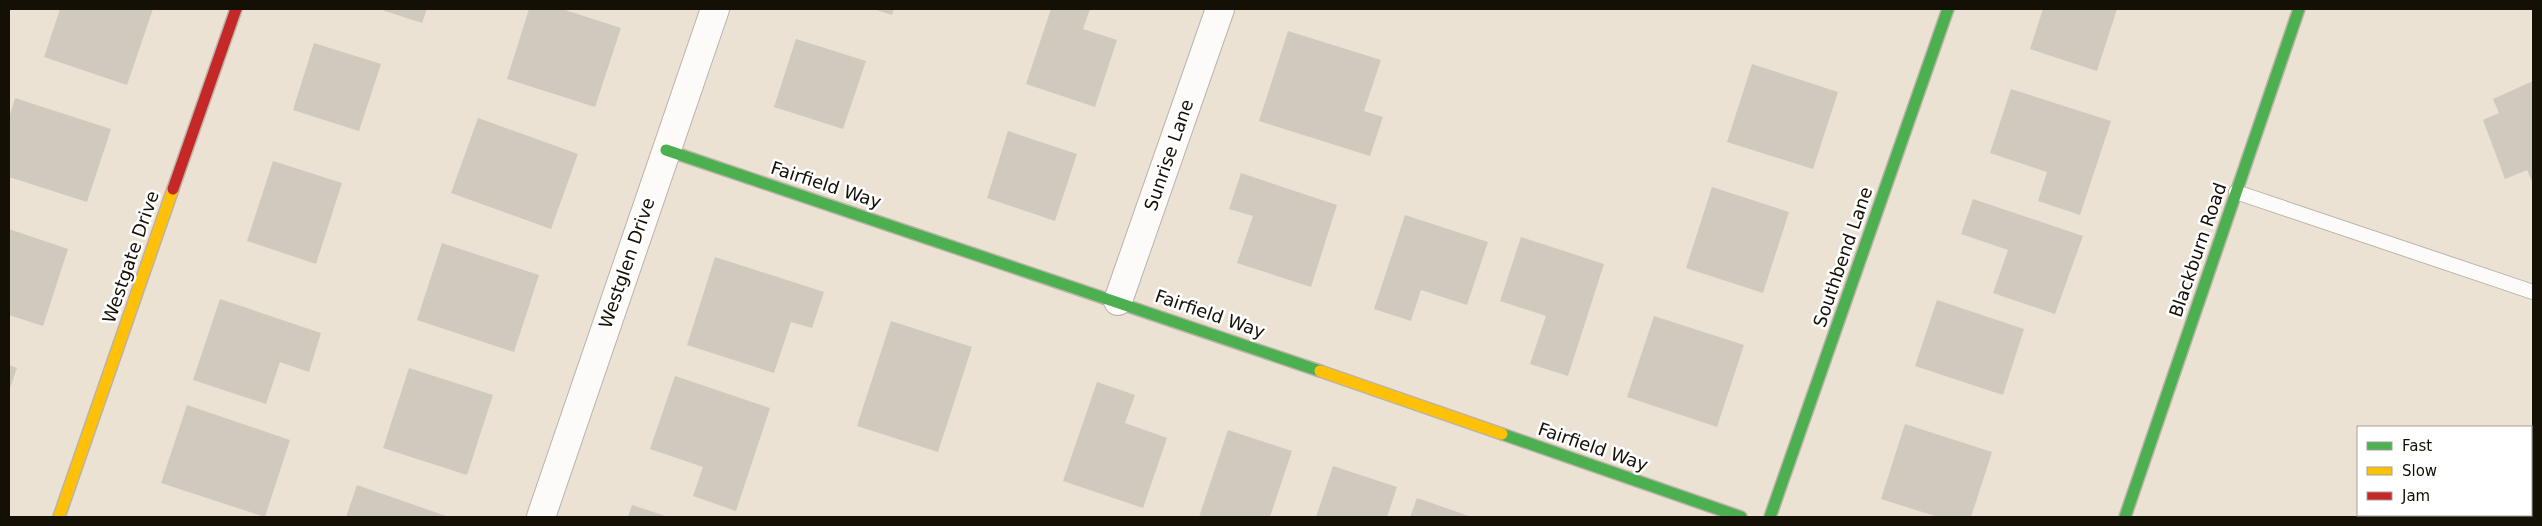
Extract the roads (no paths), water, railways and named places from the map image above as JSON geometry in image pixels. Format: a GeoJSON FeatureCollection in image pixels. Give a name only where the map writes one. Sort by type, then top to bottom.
{"type":"FeatureCollection","features":[{"type":"Feature","properties":{"kind":"street","name":"Westgate Drive"},"geometry":{"type":"LineString","coordinates":[[59,517],[236,9]]}},
{"type":"Feature","properties":{"kind":"street","name":"Westglen Drive"},"geometry":{"type":"LineString","coordinates":[[541,517],[715,9]]}},
{"type":"Feature","properties":{"kind":"street","name":"Sunrise Lane"},"geometry":{"type":"LineString","coordinates":[[1118,301],[1220,9]]}},
{"type":"Feature","properties":{"kind":"street","name":"Southbend Lane"},"geometry":{"type":"LineString","coordinates":[[1770,517],[1948,9]]}},
{"type":"Feature","properties":{"kind":"street","name":"Blackburn Road"},"geometry":{"type":"LineString","coordinates":[[2127,517],[2299,9]]}},
{"type":"Feature","properties":{"kind":"street","name":"Fairfield Way"},"geometry":{"type":"LineString","coordinates":[[666,150],[1118,301],[1741,517]]}},
{"type":"Feature","properties":{"kind":"lane"},"geometry":{"type":"LineString","coordinates":[[2236,192],[2533,290]]}}]}
